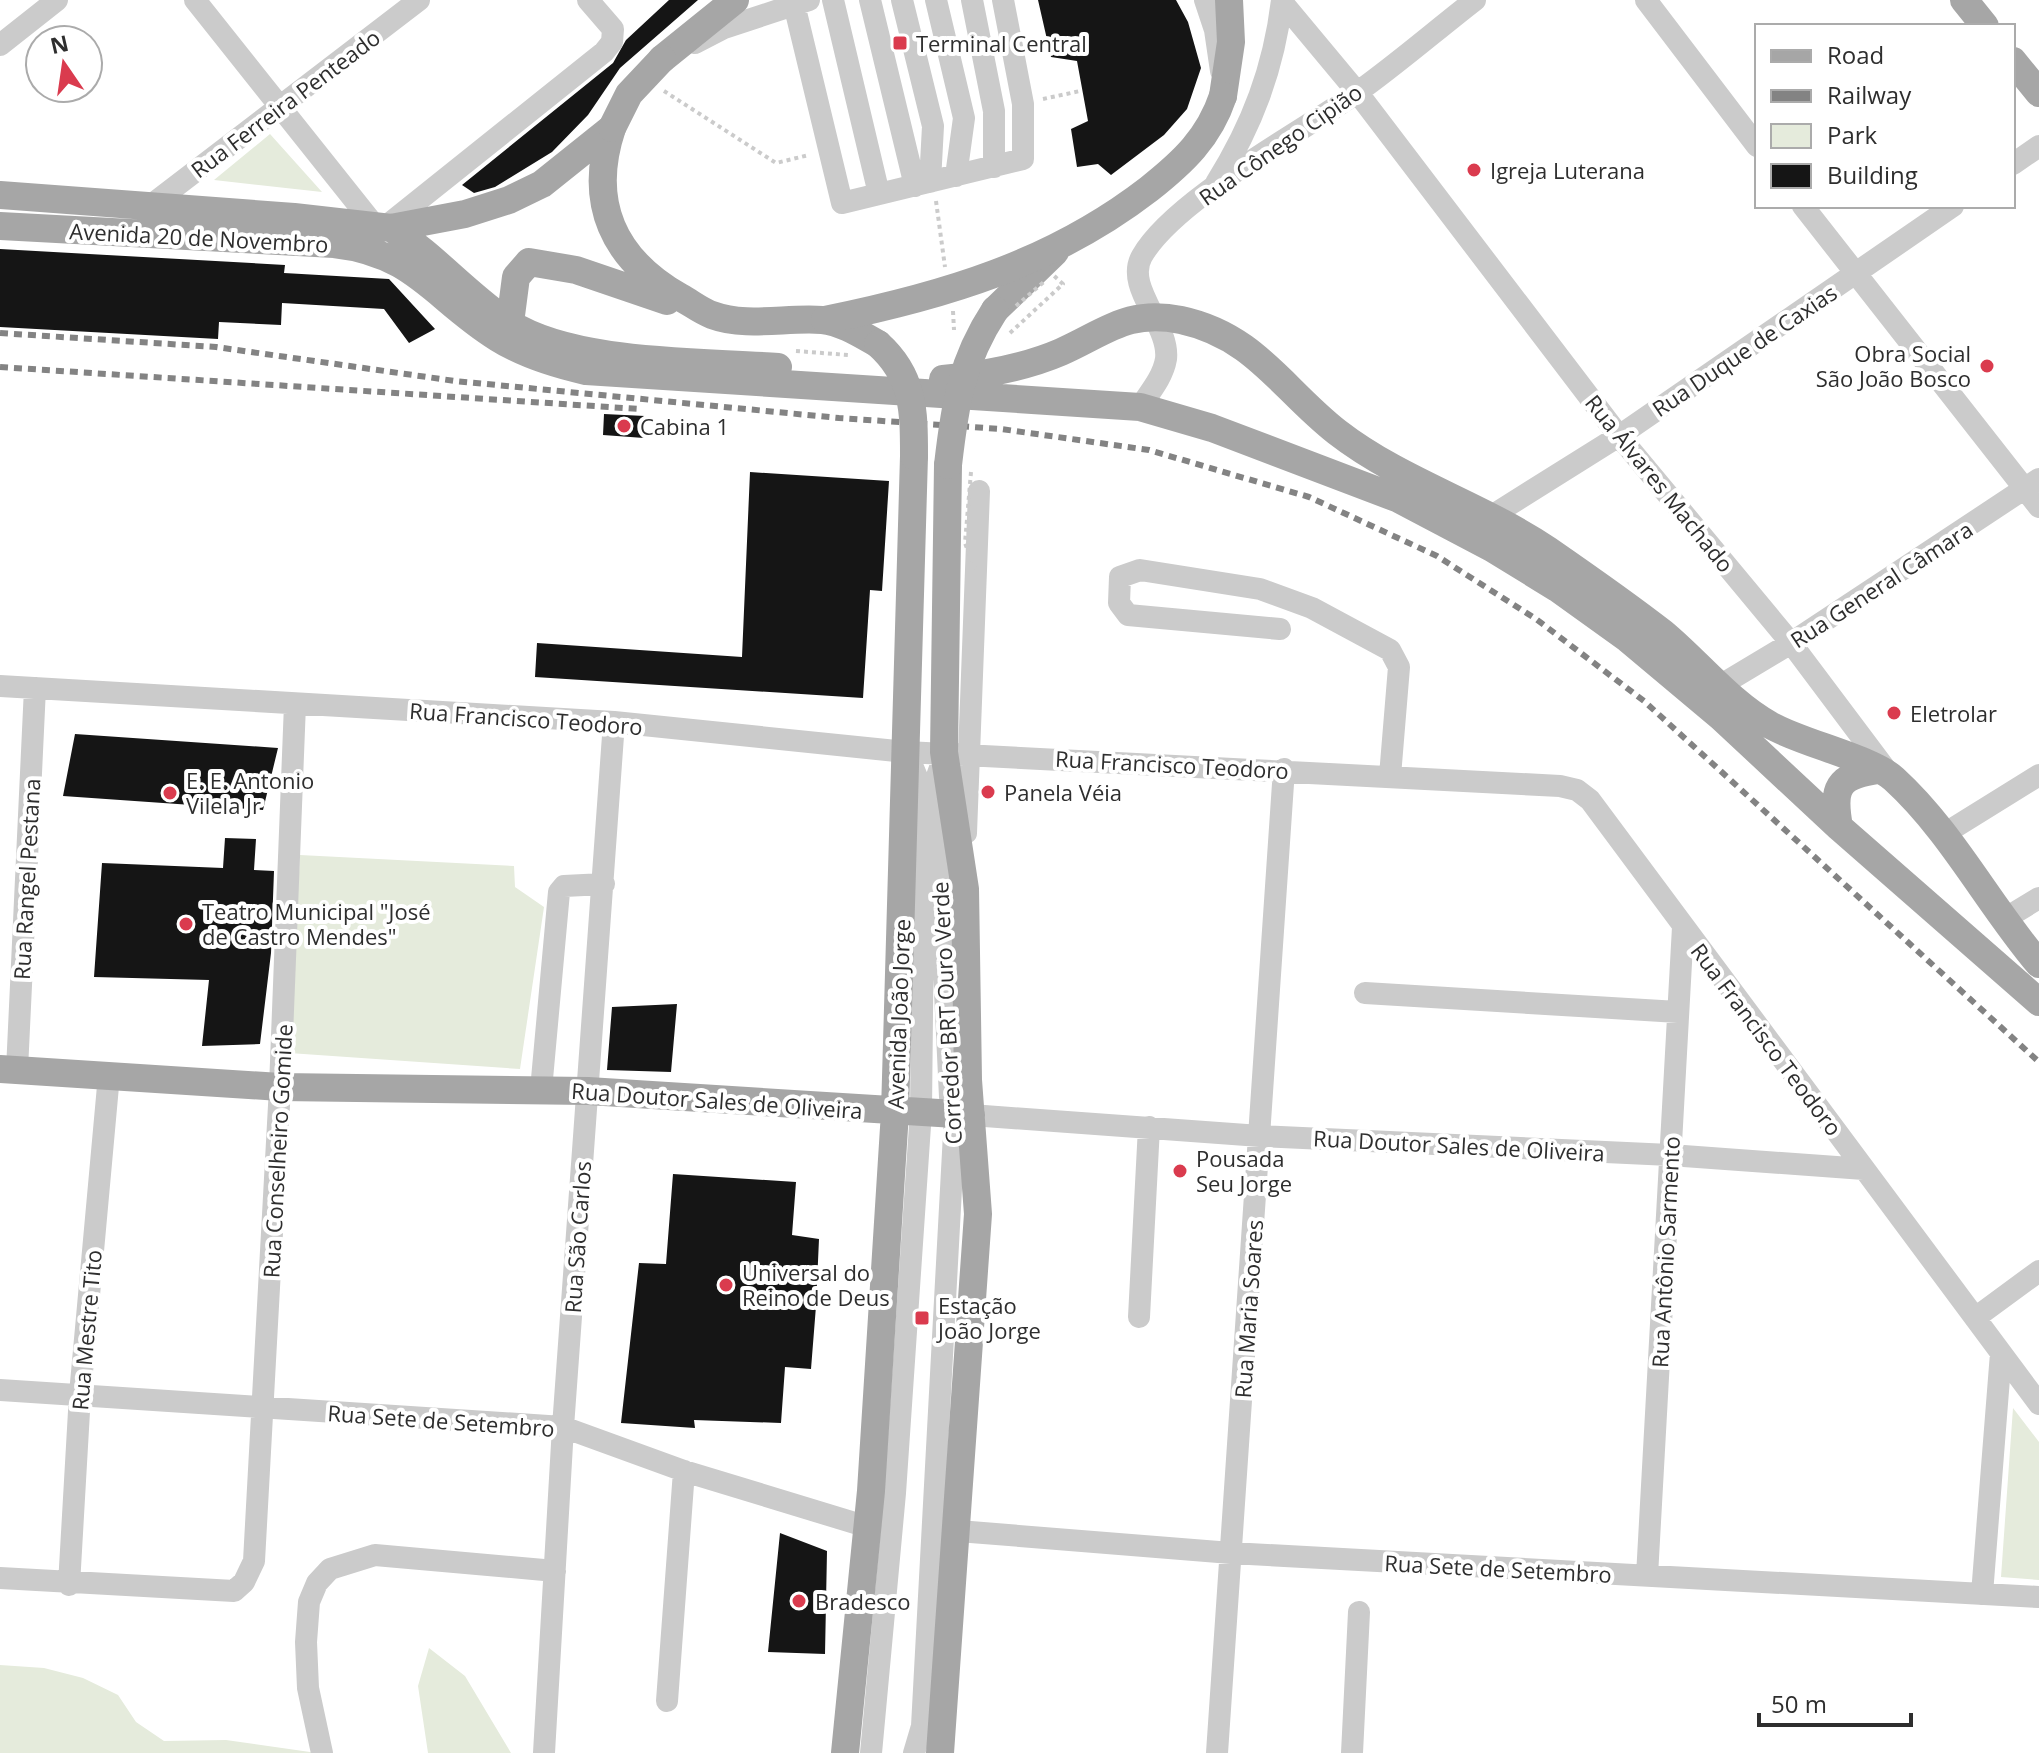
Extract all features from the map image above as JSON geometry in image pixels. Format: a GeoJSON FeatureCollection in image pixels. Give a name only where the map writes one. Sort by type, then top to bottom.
{"type":"FeatureCollection","features":[{"type":"Feature","properties":{"kind":"main road"},"geometry":{"type":"LineString","coordinates":[[713,316],[646,274],[626,254],[610,226],[602,191],[602,157],[629,94],[662,59],[735,0]]}},
{"type":"Feature","properties":{"kind":"main road"},"geometry":{"type":"LineString","coordinates":[[1964,0],[1983,24]]}},
{"type":"Feature","properties":{"kind":"main road"},"geometry":{"type":"LineString","coordinates":[[510,323],[514,284],[522,268],[539,261],[576,270],[713,316],[756,322],[825,320],[949,290],[1057,249],[1119,212],[1177,167],[1203,140],[1223,94],[1230,65],[1228,8]]}},
{"type":"Feature","properties":{"kind":"main road"},"geometry":{"type":"LineString","coordinates":[[2015,63],[2039,93]]}},
{"type":"Feature","properties":{"kind":"main road"},"geometry":{"type":"LineString","coordinates":[[384,227],[465,214],[509,200],[542,184],[612,128]]}},
{"type":"Feature","properties":{"kind":"main road","name":"Avenida 20 de Novembro"},"geometry":{"type":"LineString","coordinates":[[0,195],[384,227]]}},
{"type":"Feature","properties":{"kind":"main road","name":"Avenida 20 de Novembro"},"geometry":{"type":"LineString","coordinates":[[0,226],[334,244],[374,251],[395,259],[433,284],[498,338],[553,364],[586,371],[704,382],[1140,407],[1212,428],[1338,474],[1399,499],[1492,548],[1557,588],[1628,639],[1721,717],[1839,827],[2039,1002]]}},
{"type":"Feature","properties":{"kind":"main road"},"geometry":{"type":"LineString","coordinates":[[384,227],[415,243],[510,323],[551,342],[625,356],[942,379],[974,376],[1061,352],[1132,318],[1154,316],[1202,326],[1243,345],[1284,380],[1318,416],[1363,450],[1493,515],[1600,586],[1663,634],[1768,724],[1884,773]]}},
{"type":"Feature","properties":{"kind":"main road"},"geometry":{"type":"LineString","coordinates":[[940,1753],[978,1214],[961,1102],[965,889],[956,753],[961,378],[975,341],[1021,281],[1057,249]]}},
{"type":"Feature","properties":{"kind":"main road","name":"Avenida João Jorge"},"geometry":{"type":"LineString","coordinates":[[825,320],[878,344],[902,369],[914,409],[906,752],[908,1111],[845,1753]]}},
{"type":"Feature","properties":{"kind":"main road"},"geometry":{"type":"LineString","coordinates":[[1839,827],[1836,808],[1838,788],[1851,776],[1884,773]]}},
{"type":"Feature","properties":{"kind":"main road","name":"Rua Álvares Machado"},"geometry":{"type":"LineString","coordinates":[[1884,773],[1944,834],[2039,964]]}},
{"type":"Feature","properties":{"kind":"main road","name":"Rua Doutor Sales de Oliveira"},"geometry":{"type":"LineString","coordinates":[[8,1070],[280,1087],[588,1091],[908,1111],[961,1102]]}},
{"type":"Feature","properties":{"kind":"main road"},"geometry":{"type":"LineString","coordinates":[[922,1726],[930,1753]]}},
{"type":"Feature","properties":{"kind":"street"},"geometry":{"type":"LineString","coordinates":[[0,45],[57,0]]}},
{"type":"Feature","properties":{"kind":"street"},"geometry":{"type":"LineString","coordinates":[[195,0],[384,227],[604,52],[612,42],[613,29],[588,0]]}},
{"type":"Feature","properties":{"kind":"street","name":"Rua Ferreira Penteado"},"geometry":{"type":"LineString","coordinates":[[150,206],[419,0]]}},
{"type":"Feature","properties":{"kind":"street"},"geometry":{"type":"LineString","coordinates":[[833,0],[879,194]]}},
{"type":"Feature","properties":{"kind":"street"},"geometry":{"type":"LineString","coordinates":[[870,0],[926,183]]}},
{"type":"Feature","properties":{"kind":"street"},"geometry":{"type":"LineString","coordinates":[[902,0],[933,126],[926,183]]}},
{"type":"Feature","properties":{"kind":"street"},"geometry":{"type":"LineString","coordinates":[[936,0],[964,118],[956,176]]}},
{"type":"Feature","properties":{"kind":"street"},"geometry":{"type":"LineString","coordinates":[[972,0],[994,111],[994,167]]}},
{"type":"Feature","properties":{"kind":"street"},"geometry":{"type":"LineString","coordinates":[[662,59],[724,28],[802,2],[842,203],[1023,159],[1023,104],[1003,0]]}},
{"type":"Feature","properties":{"kind":"street"},"geometry":{"type":"LineString","coordinates":[[1205,0],[1215,30],[1223,94]]}},
{"type":"Feature","properties":{"kind":"street","name":"Rua Cônego Cipião"},"geometry":{"type":"LineString","coordinates":[[1140,407],[1158,380],[1166,358],[1165,343],[1137,274],[1143,255],[1159,235],[1211,191],[1357,92],[1475,0]]}},
{"type":"Feature","properties":{"kind":"street"},"geometry":{"type":"LineString","coordinates":[[1646,0],[1755,143]]}},
{"type":"Feature","properties":{"kind":"street"},"geometry":{"type":"LineString","coordinates":[[1211,191],[1252,120],[1269,71],[1282,1]]}},
{"type":"Feature","properties":{"kind":"street","name":"Rua Álvares Machado"},"geometry":{"type":"LineString","coordinates":[[1282,1],[1357,92],[1619,436],[1791,643],[1884,773]]}},
{"type":"Feature","properties":{"kind":"street"},"geometry":{"type":"LineString","coordinates":[[2015,163],[2039,146]]}},
{"type":"Feature","properties":{"kind":"street"},"geometry":{"type":"LineString","coordinates":[[1805,208],[1855,274],[2032,484],[2039,507]]}},
{"type":"Feature","properties":{"kind":"street","name":"Rua Duque de Caxias"},"geometry":{"type":"LineString","coordinates":[[1493,515],[1619,436],[1950,208]]}},
{"type":"Feature","properties":{"kind":"street","name":"Rua General Câmara"},"geometry":{"type":"LineString","coordinates":[[1721,685],[1791,643],[2032,484]]}},
{"type":"Feature","properties":{"kind":"street"},"geometry":{"type":"LineString","coordinates":[[956,753],[975,569],[979,491]]}},
{"type":"Feature","properties":{"kind":"street"},"geometry":{"type":"LineString","coordinates":[[1280,629],[1128,615],[1119,603],[1120,577],[1140,570],[1260,589],[1312,608],[1390,650],[1399,667],[1390,776]]}},
{"type":"Feature","properties":{"kind":"street","name":"Rua Francisco Teodoro"},"geometry":{"type":"LineString","coordinates":[[0,686],[614,722],[906,752],[1284,769],[1577,790],[1590,800],[2039,1404]]}},
{"type":"Feature","properties":{"kind":"street","name":"Rua Rangel Pestana"},"geometry":{"type":"LineString","coordinates":[[8,1070],[35,688]]}},
{"type":"Feature","properties":{"kind":"street","name":"Rua Conselheiro Gomide"},"geometry":{"type":"LineString","coordinates":[[69,1585],[234,1591],[244,1582],[254,1561],[265,1408],[295,704]]}},
{"type":"Feature","properties":{"kind":"street","name":"Rua São Carlos"},"geometry":{"type":"LineString","coordinates":[[544,1753],[563,1427],[614,722]]}},
{"type":"Feature","properties":{"kind":"street","name":"Corredor BRT Ouro Verde"},"geometry":{"type":"LineString","coordinates":[[914,1753],[922,1726],[961,1102],[935,782],[956,753]]}},
{"type":"Feature","properties":{"kind":"street","name":"Rua Maria Soares"},"geometry":{"type":"LineString","coordinates":[[1217,1753],[1284,769]]}},
{"type":"Feature","properties":{"kind":"street"},"geometry":{"type":"LineString","coordinates":[[1944,834],[2039,775]]}},
{"type":"Feature","properties":{"kind":"street"},"geometry":{"type":"LineString","coordinates":[[541,1090],[559,892],[564,886],[604,884]]}},
{"type":"Feature","properties":{"kind":"street"},"geometry":{"type":"LineString","coordinates":[[2006,918],[2039,898]]}},
{"type":"Feature","properties":{"kind":"street","name":"Rua Antônio Sarmento"},"geometry":{"type":"LineString","coordinates":[[1647,1576],[1683,927]]}},
{"type":"Feature","properties":{"kind":"street"},"geometry":{"type":"LineString","coordinates":[[1365,993],[1678,1012]]}},
{"type":"Feature","properties":{"kind":"street","name":"Rua Mestre Tito"},"geometry":{"type":"LineString","coordinates":[[69,1585],[80,1394],[109,1075]]}},
{"type":"Feature","properties":{"kind":"street","name":"Rua Doutor Sales de Oliveira"},"geometry":{"type":"LineString","coordinates":[[961,1102],[1149,1127],[1260,1136],[1670,1155],[1864,1169]]}},
{"type":"Feature","properties":{"kind":"street","name":"Corredor BRT Ouro Verde"},"geometry":{"type":"LineString","coordinates":[[871,1753],[895,1493],[908,1111]]}},
{"type":"Feature","properties":{"kind":"street"},"geometry":{"type":"LineString","coordinates":[[1139,1317],[1149,1127]]}},
{"type":"Feature","properties":{"kind":"street"},"geometry":{"type":"LineString","coordinates":[[1975,1318],[2039,1271]]}},
{"type":"Feature","properties":{"kind":"street"},"geometry":{"type":"LineString","coordinates":[[1982,1594],[2001,1353]]}},
{"type":"Feature","properties":{"kind":"street","name":"Rua Sete de Setembro"},"geometry":{"type":"LineString","coordinates":[[0,1390],[563,1427],[684,1471],[868,1527]]}},
{"type":"Feature","properties":{"kind":"street"},"geometry":{"type":"LineString","coordinates":[[667,1701],[684,1471]]}},
{"type":"Feature","properties":{"kind":"street","name":"Rua Sete de Setembro"},"geometry":{"type":"LineString","coordinates":[[958,1531],[1231,1553],[2039,1597]]}},
{"type":"Feature","properties":{"kind":"street"},"geometry":{"type":"LineString","coordinates":[[322,1753],[308,1688],[306,1642],[309,1602],[317,1583],[330,1569],[375,1555],[555,1571]]}},
{"type":"Feature","properties":{"kind":"street"},"geometry":{"type":"LineString","coordinates":[[0,1578],[69,1585]]}},
{"type":"Feature","properties":{"kind":"street"},"geometry":{"type":"LineString","coordinates":[[1352,1753],[1359,1612]]}},
{"type":"Feature","properties":{"kind":"path"},"geometry":{"type":"LineString","coordinates":[[663,90],[776,163]]}},
{"type":"Feature","properties":{"kind":"path"},"geometry":{"type":"LineString","coordinates":[[1046,99],[1080,91]]}},
{"type":"Feature","properties":{"kind":"path"},"geometry":{"type":"LineString","coordinates":[[926,183],[941,239]]}},
{"type":"Feature","properties":{"kind":"path"},"geometry":{"type":"LineString","coordinates":[[1008,312],[1053,274],[1063,284],[1009,335]]}},
{"type":"Feature","properties":{"kind":"path"},"geometry":{"type":"LineString","coordinates":[[782,351],[869,356],[871,374]]}},
{"type":"Feature","properties":{"kind":"path"},"geometry":{"type":"LineString","coordinates":[[960,464],[965,543],[975,569]]}},
{"type":"Feature","properties":{"kind":"green space"},"geometry":{"type":"Polygon","coordinates":[[[270,134],[322,192],[214,180],[270,134]]]}},
{"type":"Feature","properties":{"kind":"green space"},"geometry":{"type":"Polygon","coordinates":[[[300,855],[514,866],[515,887],[544,907],[520,1069],[289,1053],[300,855]]]}},
{"type":"Feature","properties":{"kind":"green space"},"geometry":{"type":"Polygon","coordinates":[[[2013,1408],[2039,1442],[2039,1580],[2001,1577],[2013,1408]]]}},
{"type":"Feature","properties":{"kind":"green space"},"geometry":{"type":"Polygon","coordinates":[[[429,1648],[465,1676],[511,1753],[428,1753],[418,1686],[429,1648]]]}},
{"type":"Feature","properties":{"kind":"green space"},"geometry":{"type":"Polygon","coordinates":[[[0,1665],[44,1668],[83,1678],[118,1695],[136,1722],[164,1741],[226,1740],[317,1753],[0,1753],[0,1665]]]}},
{"type":"Feature","properties":{"kind":"building"},"geometry":{"type":"Polygon","coordinates":[[[669,0],[698,0],[620,68],[588,115],[552,152],[495,187],[474,193],[462,185],[613,63],[626,40],[669,0]]]}},
{"type":"Feature","properties":{"kind":"building"},"geometry":{"type":"Polygon","coordinates":[[[1038,0],[1176,0],[1188,22],[1201,68],[1187,109],[1164,135],[1111,175],[1098,164],[1077,167],[1071,129],[1088,121],[1077,61],[1051,57],[1038,0]]]}},
{"type":"Feature","properties":{"kind":"building"},"geometry":{"type":"Polygon","coordinates":[[[0,249],[285,265],[284,273],[389,279],[435,329],[409,343],[384,309],[282,303],[281,325],[219,322],[218,339],[0,327],[0,249]]]}},
{"type":"Feature","properties":{"kind":"building","name":"Cabina 1"},"geometry":{"type":"Polygon","coordinates":[[[604,414],[645,416],[644,438],[603,435],[604,414]]]}},
{"type":"Feature","properties":{"kind":"building"},"geometry":{"type":"Polygon","coordinates":[[[750,472],[889,481],[882,591],[870,590],[863,698],[535,677],[537,643],[742,657],[750,472]]]}},
{"type":"Feature","properties":{"kind":"building"},"geometry":{"type":"Polygon","coordinates":[[[75,734],[278,748],[263,810],[63,796],[75,734]]]}},
{"type":"Feature","properties":{"kind":"building","name":"Teatro Municipal \"José de Castro Mendes\""},"geometry":{"type":"Polygon","coordinates":[[[225,838],[256,839],[254,870],[274,871],[271,953],[260,1044],[202,1046],[209,980],[94,977],[102,863],[223,868],[225,838]]]}},
{"type":"Feature","properties":{"kind":"building"},"geometry":{"type":"Polygon","coordinates":[[[677,1004],[671,1072],[607,1070],[612,1007],[677,1004]]]}},
{"type":"Feature","properties":{"kind":"building","name":"Universal do Reino de Deus"},"geometry":{"type":"Polygon","coordinates":[[[673,1174],[796,1182],[792,1235],[819,1239],[816,1306],[811,1369],[785,1367],[781,1423],[694,1420],[695,1428],[621,1423],[639,1263],[666,1264],[673,1174]]]}},
{"type":"Feature","properties":{"kind":"building","name":"Bradesco"},"geometry":{"type":"Polygon","coordinates":[[[780,1533],[827,1551],[825,1654],[768,1652],[780,1533]]]}},
{"type":"Feature","properties":{"kind":"railway"},"geometry":{"type":"LineString","coordinates":[[0,333],[216,347],[455,381],[839,418],[1001,429],[1149,450],[1309,497],[1437,556],[1536,619],[1644,701],[2039,1062]]}},
{"type":"Feature","properties":{"kind":"railway"},"geometry":{"type":"LineString","coordinates":[[0,367],[639,409]]}},
{"type":"Feature","properties":{"kind":"place","name":"Terminal Central"},"geometry":{"type":"Point","coordinates":[900,43]}},
{"type":"Feature","properties":{"kind":"place","name":"Igreja Luterana"},"geometry":{"type":"Point","coordinates":[1474,170]}},
{"type":"Feature","properties":{"kind":"place","name":"Obra Social São João Bosco"},"geometry":{"type":"Point","coordinates":[1987,366]}},
{"type":"Feature","properties":{"kind":"place","name":"Cabina 1"},"geometry":{"type":"Point","coordinates":[624,426]}},
{"type":"Feature","properties":{"kind":"place","name":"Eletrolar"},"geometry":{"type":"Point","coordinates":[1894,713]}},
{"type":"Feature","properties":{"kind":"place","name":"Panela Véia"},"geometry":{"type":"Point","coordinates":[988,792]}},
{"type":"Feature","properties":{"kind":"place","name":"E. E. Antonio Vilela Jr"},"geometry":{"type":"Point","coordinates":[170,793]}},
{"type":"Feature","properties":{"kind":"place","name":"Teatro Municipal \"José de Castro Mendes\""},"geometry":{"type":"Point","coordinates":[186,924]}},
{"type":"Feature","properties":{"kind":"place","name":"Pousada Seu Jorge"},"geometry":{"type":"Point","coordinates":[1180,1171]}},
{"type":"Feature","properties":{"kind":"place","name":"Universal do Reino de Deus"},"geometry":{"type":"Point","coordinates":[726,1285]}},
{"type":"Feature","properties":{"kind":"place","name":"Estação João Jorge"},"geometry":{"type":"Point","coordinates":[922,1318]}},
{"type":"Feature","properties":{"kind":"place","name":"Bradesco"},"geometry":{"type":"Point","coordinates":[799,1601]}}]}
